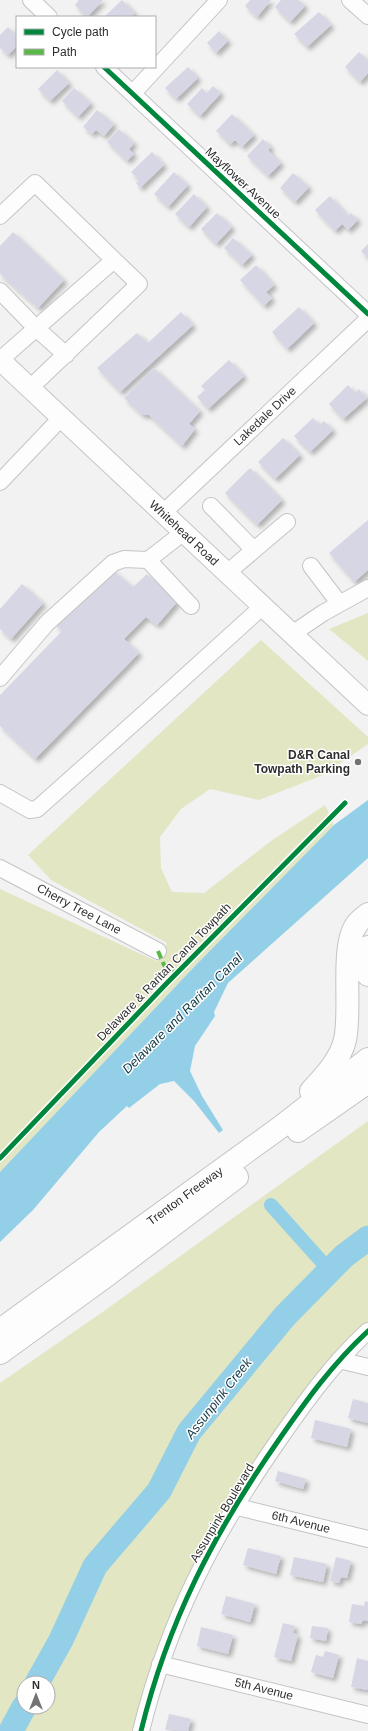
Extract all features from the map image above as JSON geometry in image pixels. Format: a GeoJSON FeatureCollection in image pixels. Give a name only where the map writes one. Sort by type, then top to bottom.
{"type":"FeatureCollection","features":[{"type":"Feature","properties":{"kind":"highway"},"geometry":{"type":"LineString","coordinates":[[282,1126],[338,1058],[348,1024],[348,952],[351,938],[357,924],[368,914]]}},
{"type":"Feature","properties":{"kind":"highway"},"geometry":{"type":"LineString","coordinates":[[368,947],[366,961],[368,975]]}},
{"type":"Feature","properties":{"kind":"highway","name":"Trenton Freeway"},"geometry":{"type":"LineString","coordinates":[[0,1330],[282,1126],[368,1059]]}},
{"type":"Feature","properties":{"kind":"highway","name":"Trenton Freeway"},"geometry":{"type":"LineString","coordinates":[[0,1353],[106,1276],[284,1141],[368,1082]]}},
{"type":"Feature","properties":{"kind":"main road","name":"Whitehead Road"},"geometry":{"type":"LineString","coordinates":[[0,360],[29,389],[368,705]]}},
{"type":"Feature","properties":{"kind":"street"},"geometry":{"type":"LineString","coordinates":[[31,0],[48,16]]}},
{"type":"Feature","properties":{"kind":"street"},"geometry":{"type":"LineString","coordinates":[[133,93],[219,0]]}},
{"type":"Feature","properties":{"kind":"street"},"geometry":{"type":"LineString","coordinates":[[350,0],[368,16]]}},
{"type":"Feature","properties":{"kind":"street","name":"Mayflower Avenue"},"geometry":{"type":"LineString","coordinates":[[105,68],[368,314]]}},
{"type":"Feature","properties":{"kind":"street"},"geometry":{"type":"LineString","coordinates":[[0,216],[35,183],[139,284],[29,389]]}},
{"type":"Feature","properties":{"kind":"street"},"geometry":{"type":"LineString","coordinates":[[0,360],[114,260]]}},
{"type":"Feature","properties":{"kind":"street"},"geometry":{"type":"LineString","coordinates":[[0,291],[36,328],[66,355]]}},
{"type":"Feature","properties":{"kind":"street","name":"Lakedale Drive"},"geometry":{"type":"LineString","coordinates":[[163,513],[368,319]]}},
{"type":"Feature","properties":{"kind":"street"},"geometry":{"type":"LineString","coordinates":[[0,482],[61,418]]}},
{"type":"Feature","properties":{"kind":"street"},"geometry":{"type":"LineString","coordinates":[[211,506],[254,550]]}},
{"type":"Feature","properties":{"kind":"street"},"geometry":{"type":"LineString","coordinates":[[227,573],[287,522]]}},
{"type":"Feature","properties":{"kind":"street"},"geometry":{"type":"LineString","coordinates":[[0,678],[47,623],[113,563],[124,559],[148,560],[184,532]]}},
{"type":"Feature","properties":{"kind":"street"},"geometry":{"type":"LineString","coordinates":[[148,560],[191,606]]}},
{"type":"Feature","properties":{"kind":"street"},"geometry":{"type":"LineString","coordinates":[[311,566],[339,603]]}},
{"type":"Feature","properties":{"kind":"street"},"geometry":{"type":"LineString","coordinates":[[292,634],[339,603],[368,588]]}},
{"type":"Feature","properties":{"kind":"street"},"geometry":{"type":"LineString","coordinates":[[0,793],[30,810],[37,809],[263,606]]}},
{"type":"Feature","properties":{"kind":"street","name":"Cherry Tree Lane"},"geometry":{"type":"LineString","coordinates":[[0,868],[158,951]]}},
{"type":"Feature","properties":{"kind":"street","name":"Assunpink Boulevard"},"geometry":{"type":"LineString","coordinates":[[141,1731],[160,1664],[191,1586],[210,1548],[234,1506],[308,1398],[339,1360],[368,1331]]}},
{"type":"Feature","properties":{"kind":"street"},"geometry":{"type":"LineString","coordinates":[[339,1360],[368,1367]]}},
{"type":"Feature","properties":{"kind":"street","name":"6th Avenue"},"geometry":{"type":"LineString","coordinates":[[234,1506],[368,1539]]}},
{"type":"Feature","properties":{"kind":"street","name":"5th Avenue"},"geometry":{"type":"LineString","coordinates":[[160,1664],[368,1715]]}},
{"type":"Feature","properties":{"kind":"green space"},"geometry":{"type":"Polygon","coordinates":[[[368,613],[368,661],[329,629],[368,613]]]}},
{"type":"Feature","properties":{"kind":"green space"},"geometry":{"type":"Polygon","coordinates":[[[261,640],[368,737],[368,744],[323,775],[259,800],[210,789],[181,809],[160,837],[161,868],[172,892],[204,893],[271,841],[325,805],[334,825],[194,967],[0,1172],[0,889],[156,961],[167,943],[51,880],[28,855],[261,640]]]}},
{"type":"Feature","properties":{"kind":"green space"},"geometry":{"type":"Polygon","coordinates":[[[368,1121],[368,1325],[240,1490],[139,1731],[0,1731],[0,1383],[104,1311],[368,1121]]]}},
{"type":"Feature","properties":{"kind":"water","name":"Delaware and Raritan Canal"},"geometry":{"type":"Polygon","coordinates":[[[368,800],[368,858],[228,983],[214,1012],[215,1016],[195,1046],[190,1071],[202,1096],[223,1130],[219,1133],[194,1101],[174,1081],[160,1084],[129,1108],[127,1106],[99,1132],[33,1210],[0,1242],[0,1172],[194,967],[334,825],[368,800]]]}},
{"type":"Feature","properties":{"kind":"building"},"geometry":{"type":"Polygon","coordinates":[[[79,0],[103,0],[88,16],[86,16],[75,5],[79,0]]]}},
{"type":"Feature","properties":{"kind":"building"},"geometry":{"type":"Polygon","coordinates":[[[122,0],[135,13],[132,16],[105,16],[122,0]]]}},
{"type":"Feature","properties":{"kind":"building"},"geometry":{"type":"Polygon","coordinates":[[[250,0],[271,0],[257,17],[245,6],[250,0]]]}},
{"type":"Feature","properties":{"kind":"building"},"geometry":{"type":"Polygon","coordinates":[[[281,0],[299,0],[305,6],[290,22],[275,7],[281,0]]]}},
{"type":"Feature","properties":{"kind":"building"},"geometry":{"type":"Polygon","coordinates":[[[319,12],[331,25],[307,47],[294,34],[319,12]]]}},
{"type":"Feature","properties":{"kind":"building"},"geometry":{"type":"Polygon","coordinates":[[[8,27],[16,35],[16,47],[8,55],[0,48],[0,35],[8,27]]]}},
{"type":"Feature","properties":{"kind":"building"},"geometry":{"type":"Polygon","coordinates":[[[219,31],[228,41],[216,53],[207,43],[219,31]]]}},
{"type":"Feature","properties":{"kind":"building"},"geometry":{"type":"Polygon","coordinates":[[[359,52],[368,61],[368,73],[360,82],[345,67],[359,52]]]}},
{"type":"Feature","properties":{"kind":"building"},"geometry":{"type":"Polygon","coordinates":[[[188,67],[198,78],[176,99],[165,88],[188,67]]]}},
{"type":"Feature","properties":{"kind":"building"},"geometry":{"type":"Polygon","coordinates":[[[57,70],[69,83],[50,101],[38,89],[57,70]]]}},
{"type":"Feature","properties":{"kind":"building"},"geometry":{"type":"Polygon","coordinates":[[[213,86],[221,93],[200,116],[187,104],[202,88],[207,93],[213,86]]]}},
{"type":"Feature","properties":{"kind":"building"},"geometry":{"type":"Polygon","coordinates":[[[74,88],[91,103],[78,117],[62,101],[74,88]]]}},
{"type":"Feature","properties":{"kind":"building"},"geometry":{"type":"Polygon","coordinates":[[[97,110],[114,124],[104,136],[96,130],[92,134],[83,127],[97,110]]]}},
{"type":"Feature","properties":{"kind":"building"},"geometry":{"type":"Polygon","coordinates":[[[232,114],[254,135],[242,147],[235,140],[230,144],[216,131],[232,114]]]}},
{"type":"Feature","properties":{"kind":"building"},"geometry":{"type":"Polygon","coordinates":[[[119,129],[134,143],[129,149],[134,154],[127,161],[107,142],[119,129]]]}},
{"type":"Feature","properties":{"kind":"building"},"geometry":{"type":"Polygon","coordinates":[[[263,139],[271,147],[268,150],[281,163],[268,176],[247,156],[263,139]]]}},
{"type":"Feature","properties":{"kind":"building"},"geometry":{"type":"Polygon","coordinates":[[[152,152],[164,165],[140,188],[136,183],[139,180],[131,172],[152,152]]]}},
{"type":"Feature","properties":{"kind":"building"},"geometry":{"type":"Polygon","coordinates":[[[174,172],[188,185],[168,207],[154,194],[174,172]]]}},
{"type":"Feature","properties":{"kind":"building"},"geometry":{"type":"Polygon","coordinates":[[[293,173],[309,187],[295,202],[280,188],[293,173]]]}},
{"type":"Feature","properties":{"kind":"building"},"geometry":{"type":"Polygon","coordinates":[[[194,194],[207,207],[189,227],[175,214],[194,194]]]}},
{"type":"Feature","properties":{"kind":"building"},"geometry":{"type":"Polygon","coordinates":[[[330,196],[348,216],[351,213],[358,220],[348,230],[342,224],[335,231],[315,210],[330,196]]]}},
{"type":"Feature","properties":{"kind":"building"},"geometry":{"type":"Polygon","coordinates":[[[217,213],[232,227],[216,244],[201,229],[217,213]]]}},
{"type":"Feature","properties":{"kind":"building"},"geometry":{"type":"Polygon","coordinates":[[[13,232],[64,280],[38,308],[0,274],[0,246],[13,232]]]}},
{"type":"Feature","properties":{"kind":"building"},"geometry":{"type":"Polygon","coordinates":[[[233,238],[252,255],[242,265],[224,248],[233,238]]]}},
{"type":"Feature","properties":{"kind":"building"},"geometry":{"type":"Polygon","coordinates":[[[368,244],[368,258],[361,251],[368,244]]]}},
{"type":"Feature","properties":{"kind":"building"},"geometry":{"type":"Polygon","coordinates":[[[256,265],[274,285],[266,292],[272,298],[264,306],[240,280],[256,265]]]}},
{"type":"Feature","properties":{"kind":"building"},"geometry":{"type":"Polygon","coordinates":[[[299,307],[314,323],[287,349],[272,332],[299,307]]]}},
{"type":"Feature","properties":{"kind":"building"},"geometry":{"type":"Polygon","coordinates":[[[181,312],[193,325],[120,392],[97,368],[137,333],[148,343],[181,312]]]}},
{"type":"Feature","properties":{"kind":"building"},"geometry":{"type":"Polygon","coordinates":[[[229,360],[244,376],[208,409],[197,397],[205,390],[201,386],[229,360]]]}},
{"type":"Feature","properties":{"kind":"building"},"geometry":{"type":"Polygon","coordinates":[[[154,368],[200,411],[189,424],[195,429],[182,446],[149,415],[142,415],[124,398],[154,368]]]}},
{"type":"Feature","properties":{"kind":"building"},"geometry":{"type":"Polygon","coordinates":[[[348,385],[355,393],[359,389],[367,398],[343,419],[329,404],[348,385]]]}},
{"type":"Feature","properties":{"kind":"building"},"geometry":{"type":"Polygon","coordinates":[[[313,418],[320,425],[324,421],[333,430],[310,452],[294,436],[313,418]]]}},
{"type":"Feature","properties":{"kind":"building"},"geometry":{"type":"Polygon","coordinates":[[[283,438],[300,455],[275,479],[258,462],[283,438]]]}},
{"type":"Feature","properties":{"kind":"building"},"geometry":{"type":"Polygon","coordinates":[[[250,468],[282,500],[257,525],[225,493],[250,468]]]}},
{"type":"Feature","properties":{"kind":"building"},"geometry":{"type":"Polygon","coordinates":[[[368,520],[368,570],[354,582],[329,553],[368,520]]]}},
{"type":"Feature","properties":{"kind":"building"},"geometry":{"type":"Polygon","coordinates":[[[111,569],[133,587],[147,574],[177,602],[157,625],[146,617],[124,639],[139,653],[35,759],[0,726],[0,695],[62,631],[55,625],[111,569]]]}},
{"type":"Feature","properties":{"kind":"building"},"geometry":{"type":"Polygon","coordinates":[[[22,584],[43,603],[11,639],[0,629],[0,609],[22,584]]]}},
{"type":"Feature","properties":{"kind":"building"},"geometry":{"type":"Polygon","coordinates":[[[353,1399],[368,1403],[368,1423],[348,1418],[353,1399]]]}},
{"type":"Feature","properties":{"kind":"building"},"geometry":{"type":"Polygon","coordinates":[[[315,1420],[351,1429],[347,1447],[311,1438],[315,1420]]]}},
{"type":"Feature","properties":{"kind":"building"},"geometry":{"type":"Polygon","coordinates":[[[278,1471],[306,1479],[303,1489],[275,1481],[278,1471]]]}},
{"type":"Feature","properties":{"kind":"building"},"geometry":{"type":"Polygon","coordinates":[[[248,1548],[281,1556],[276,1574],[243,1565],[248,1548]]]}},
{"type":"Feature","properties":{"kind":"building"},"geometry":{"type":"Polygon","coordinates":[[[294,1557],[327,1564],[323,1582],[290,1575],[294,1557]]]}},
{"type":"Feature","properties":{"kind":"building"},"geometry":{"type":"Polygon","coordinates":[[[336,1557],[351,1561],[347,1578],[341,1577],[339,1583],[330,1581],[336,1557]]]}},
{"type":"Feature","properties":{"kind":"building"},"geometry":{"type":"Polygon","coordinates":[[[226,1596],[255,1604],[250,1622],[221,1614],[226,1596]]]}},
{"type":"Feature","properties":{"kind":"building"},"geometry":{"type":"Polygon","coordinates":[[[365,1601],[368,1602],[368,1621],[363,1620],[361,1624],[349,1622],[352,1604],[364,1606],[365,1601]]]}},
{"type":"Feature","properties":{"kind":"building"},"geometry":{"type":"Polygon","coordinates":[[[283,1623],[295,1626],[293,1633],[298,1635],[291,1661],[274,1657],[283,1623]]]}},
{"type":"Feature","properties":{"kind":"building"},"geometry":{"type":"Polygon","coordinates":[[[312,1626],[328,1628],[326,1641],[310,1638],[312,1626]]]}},
{"type":"Feature","properties":{"kind":"building"},"geometry":{"type":"Polygon","coordinates":[[[201,1627],[233,1635],[228,1654],[197,1646],[201,1627]]]}},
{"type":"Feature","properties":{"kind":"building"},"geometry":{"type":"Polygon","coordinates":[[[325,1651],[339,1655],[333,1678],[311,1672],[316,1655],[323,1657],[325,1651]]]}},
{"type":"Feature","properties":{"kind":"building"},"geometry":{"type":"Polygon","coordinates":[[[357,1658],[368,1661],[368,1690],[351,1687],[357,1658]]]}},
{"type":"Feature","properties":{"kind":"building"},"geometry":{"type":"Polygon","coordinates":[[[169,1714],[191,1719],[188,1731],[165,1730],[169,1714]]]}},
{"type":"Feature","properties":{"kind":"waterway"},"geometry":{"type":"LineString","coordinates":[[271,1205],[330,1271]]}},
{"type":"Feature","properties":{"kind":"waterway","name":"Assunpink Creek"},"geometry":{"type":"LineString","coordinates":[[41,1675],[61,1640],[95,1566],[159,1491],[189,1432],[285,1316],[344,1256],[368,1238]]}},
{"type":"Feature","properties":{"kind":"waterway","name":"Assunpink Creek"},"geometry":{"type":"LineString","coordinates":[[11,1731],[20,1715]]}},
{"type":"Feature","properties":{"kind":"marked path"},"geometry":{"type":"LineString","coordinates":[[158,951],[164,965],[177,973]]}},
{"type":"Feature","properties":{"kind":"cycle path"},"geometry":{"type":"LineString","coordinates":[[105,68],[368,314]]}},
{"type":"Feature","properties":{"kind":"cycle path","name":"Delaware & Raritan Canal Towpath"},"geometry":{"type":"LineString","coordinates":[[0,1158],[166,984],[345,803]]}},
{"type":"Feature","properties":{"kind":"cycle path"},"geometry":{"type":"LineString","coordinates":[[141,1731],[152,1691],[179,1615],[196,1579],[233,1510],[278,1441],[320,1383],[343,1356],[368,1331]]}},
{"type":"Feature","properties":{"kind":"place","name":"D&R Canal Towpath Parking"},"geometry":{"type":"Point","coordinates":[358,762]}}]}
